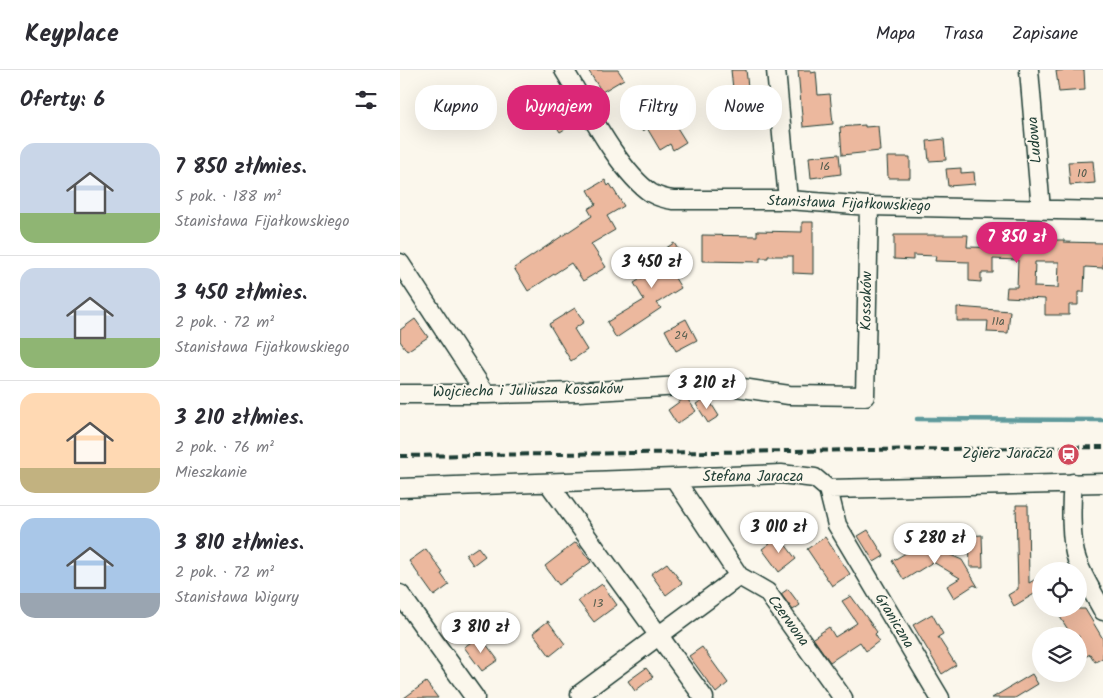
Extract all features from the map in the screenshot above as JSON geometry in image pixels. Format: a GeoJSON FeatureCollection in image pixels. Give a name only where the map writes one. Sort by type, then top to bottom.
{"type":"FeatureCollection","features":[{"type":"Feature","properties":{"kind":"street","name":"Stanisława Fijałkowskiego"},"geometry":{"type":"LineString","coordinates":[[564,70],[613,150],[633,176],[649,192],[664,199],[788,200],[869,206],[1103,211]]}},
{"type":"Feature","properties":{"kind":"street"},"geometry":{"type":"LineString","coordinates":[[776,70],[788,200]]}},
{"type":"Feature","properties":{"kind":"street","name":"Ludowa"},"geometry":{"type":"LineString","coordinates":[[1029,70],[1041,210]]}},
{"type":"Feature","properties":{"kind":"street","name":"Kossaków"},"geometry":{"type":"LineString","coordinates":[[865,396],[869,206]]}},
{"type":"Feature","properties":{"kind":"street"},"geometry":{"type":"LineString","coordinates":[[400,263],[486,394]]}},
{"type":"Feature","properties":{"kind":"street","name":"Wojciecha i Juliusza Kossaków"},"geometry":{"type":"LineString","coordinates":[[400,394],[578,392],[716,384],[790,395],[865,396]]}},
{"type":"Feature","properties":{"kind":"street","name":"Stefana Jaracza"},"geometry":{"type":"LineString","coordinates":[[400,488],[781,474],[816,478],[828,488],[1103,483]]}},
{"type":"Feature","properties":{"kind":"street","name":"Czerwona"},"geometry":{"type":"LineString","coordinates":[[674,478],[739,576],[767,592],[844,698]]}},
{"type":"Feature","properties":{"kind":"street"},"geometry":{"type":"LineString","coordinates":[[1073,483],[1072,502],[1076,557],[1081,571],[1103,611]]}},
{"type":"Feature","properties":{"kind":"street"},"geometry":{"type":"LineString","coordinates":[[549,484],[704,698]]}},
{"type":"Feature","properties":{"kind":"street","name":"Graniczna"},"geometry":{"type":"LineString","coordinates":[[828,488],[837,525],[940,698]]}},
{"type":"Feature","properties":{"kind":"street"},"geometry":{"type":"LineString","coordinates":[[580,694],[739,576]]}},
{"type":"Feature","properties":{"kind":"street"},"geometry":{"type":"LineString","coordinates":[[400,594],[475,698]]}},
{"type":"Feature","properties":{"kind":"building"},"geometry":{"type":"Polygon","coordinates":[[[588,70],[618,70],[624,79],[610,87],[610,85],[598,85],[588,70]]]}},
{"type":"Feature","properties":{"kind":"building"},"geometry":{"type":"Polygon","coordinates":[[[731,70],[746,70],[748,85],[733,85],[731,70]]]}},
{"type":"Feature","properties":{"kind":"building"},"geometry":{"type":"Polygon","coordinates":[[[798,70],[811,70],[811,73],[816,72],[818,95],[830,94],[833,124],[803,127],[798,70]]]}},
{"type":"Feature","properties":{"kind":"building"},"geometry":{"type":"Polygon","coordinates":[[[1084,70],[1085,90],[1059,92],[1056,71],[1084,70]]]}},
{"type":"Feature","properties":{"kind":"building"},"geometry":{"type":"Polygon","coordinates":[[[865,125],[865,127],[878,126],[880,151],[842,155],[840,127],[865,125]]]}},
{"type":"Feature","properties":{"kind":"building"},"geometry":{"type":"Polygon","coordinates":[[[648,130],[678,130],[686,142],[673,150],[670,144],[660,150],[648,130]]]}},
{"type":"Feature","properties":{"kind":"building"},"geometry":{"type":"Polygon","coordinates":[[[944,139],[946,160],[929,161],[927,141],[944,139]]]}},
{"type":"Feature","properties":{"kind":"building"},"geometry":{"type":"Polygon","coordinates":[[[839,154],[841,174],[811,178],[809,157],[839,154]]]}},
{"type":"Feature","properties":{"kind":"building"},"geometry":{"type":"Polygon","coordinates":[[[887,157],[910,157],[910,178],[888,178],[887,157]]]}},
{"type":"Feature","properties":{"kind":"building"},"geometry":{"type":"Polygon","coordinates":[[[1093,161],[1095,183],[1070,185],[1068,162],[1093,161]]]}},
{"type":"Feature","properties":{"kind":"building"},"geometry":{"type":"Polygon","coordinates":[[[961,168],[961,173],[974,172],[975,184],[948,186],[946,169],[961,168]]]}},
{"type":"Feature","properties":{"kind":"building"},"geometry":{"type":"Polygon","coordinates":[[[605,180],[608,186],[610,184],[624,206],[607,216],[615,230],[591,244],[606,267],[583,281],[571,263],[528,291],[514,268],[592,216],[588,209],[596,204],[588,190],[605,180]]]}},
{"type":"Feature","properties":{"kind":"building"},"geometry":{"type":"Polygon","coordinates":[[[802,222],[813,222],[813,274],[793,273],[793,256],[768,256],[768,258],[760,258],[760,262],[702,261],[702,235],[757,236],[757,231],[802,232],[802,222]]]}},
{"type":"Feature","properties":{"kind":"building"},"geometry":{"type":"Polygon","coordinates":[[[894,235],[968,235],[967,247],[1009,248],[1009,236],[1028,237],[1028,240],[1103,243],[1103,268],[1085,267],[1084,292],[1078,292],[1078,305],[1069,305],[1069,315],[1045,315],[1045,299],[1006,297],[1007,287],[1017,287],[1018,260],[993,259],[993,273],[981,273],[981,282],[969,281],[969,262],[935,261],[936,256],[913,255],[913,260],[894,259],[894,235]],[[1035,262],[1034,287],[1058,288],[1059,262],[1035,262]]]}},
{"type":"Feature","properties":{"kind":"building"},"geometry":{"type":"Polygon","coordinates":[[[674,243],[687,263],[672,273],[681,288],[657,303],[661,308],[616,338],[607,322],[644,300],[634,283],[652,272],[646,261],[674,243]]]}},
{"type":"Feature","properties":{"kind":"building"},"geometry":{"type":"Polygon","coordinates":[[[957,307],[1010,311],[1008,333],[987,332],[988,321],[957,321],[957,307]]]}},
{"type":"Feature","properties":{"kind":"building"},"geometry":{"type":"Polygon","coordinates":[[[575,308],[584,322],[574,329],[587,350],[571,361],[549,324],[575,308]]]}},
{"type":"Feature","properties":{"kind":"building"},"geometry":{"type":"Polygon","coordinates":[[[415,319],[428,337],[407,351],[400,341],[400,330],[415,319]]]}},
{"type":"Feature","properties":{"kind":"building"},"geometry":{"type":"Polygon","coordinates":[[[686,319],[697,340],[676,351],[665,330],[686,319]]]}},
{"type":"Feature","properties":{"kind":"building"},"geometry":{"type":"Polygon","coordinates":[[[686,397],[696,411],[677,424],[668,410],[686,397]]]}},
{"type":"Feature","properties":{"kind":"building"},"geometry":{"type":"Polygon","coordinates":[[[707,397],[719,416],[708,423],[696,404],[707,397]]]}},
{"type":"Feature","properties":{"kind":"building"},"geometry":{"type":"Polygon","coordinates":[[[1016,505],[1028,505],[1029,583],[1032,581],[1032,595],[1014,606],[1008,595],[1018,589],[1016,505]]]}},
{"type":"Feature","properties":{"kind":"building"},"geometry":{"type":"Polygon","coordinates":[[[868,530],[884,556],[874,562],[858,536],[868,530]]]}},
{"type":"Feature","properties":{"kind":"building"},"geometry":{"type":"Polygon","coordinates":[[[937,535],[937,549],[962,560],[978,587],[974,585],[954,598],[947,586],[960,578],[933,562],[904,580],[892,561],[937,535]]]}},
{"type":"Feature","properties":{"kind":"building"},"geometry":{"type":"Polygon","coordinates":[[[982,535],[983,567],[970,567],[969,536],[982,535]]]}},
{"type":"Feature","properties":{"kind":"building"},"geometry":{"type":"Polygon","coordinates":[[[779,536],[796,559],[779,572],[762,549],[779,536]]]}},
{"type":"Feature","properties":{"kind":"building"},"geometry":{"type":"Polygon","coordinates":[[[825,537],[850,574],[832,586],[807,549],[825,537]]]}},
{"type":"Feature","properties":{"kind":"building"},"geometry":{"type":"Polygon","coordinates":[[[576,542],[591,562],[559,585],[545,566],[576,542]]]}},
{"type":"Feature","properties":{"kind":"building"},"geometry":{"type":"Polygon","coordinates":[[[478,547],[485,556],[473,565],[466,555],[478,547]]]}},
{"type":"Feature","properties":{"kind":"building"},"geometry":{"type":"Polygon","coordinates":[[[426,549],[449,585],[434,596],[409,561],[426,549]]]}},
{"type":"Feature","properties":{"kind":"building"},"geometry":{"type":"Polygon","coordinates":[[[667,563],[682,583],[666,595],[651,574],[667,563]]]}},
{"type":"Feature","properties":{"kind":"building"},"geometry":{"type":"Polygon","coordinates":[[[602,584],[617,605],[594,622],[578,601],[602,584]]]}},
{"type":"Feature","properties":{"kind":"building"},"geometry":{"type":"Polygon","coordinates":[[[788,589],[800,605],[793,610],[781,594],[788,589]]]}},
{"type":"Feature","properties":{"kind":"building"},"geometry":{"type":"Polygon","coordinates":[[[851,596],[877,632],[875,634],[879,641],[866,651],[860,642],[830,662],[813,638],[829,627],[835,637],[857,623],[842,601],[851,596]]]}},
{"type":"Feature","properties":{"kind":"building"},"geometry":{"type":"Polygon","coordinates":[[[1087,612],[1103,639],[1103,658],[1095,662],[1090,654],[1087,656],[1087,627],[1066,627],[1060,617],[1087,617],[1087,612]]]}},
{"type":"Feature","properties":{"kind":"building"},"geometry":{"type":"Polygon","coordinates":[[[932,614],[943,634],[938,637],[956,665],[942,674],[913,625],[932,614]]]}},
{"type":"Feature","properties":{"kind":"building"},"geometry":{"type":"Polygon","coordinates":[[[548,621],[565,644],[550,656],[533,633],[548,621]]]}},
{"type":"Feature","properties":{"kind":"building"},"geometry":{"type":"Polygon","coordinates":[[[480,636],[498,660],[482,671],[464,647],[480,636]]]}},
{"type":"Feature","properties":{"kind":"building"},"geometry":{"type":"Polygon","coordinates":[[[702,647],[728,683],[716,693],[689,656],[702,647]]]}},
{"type":"Feature","properties":{"kind":"building"},"geometry":{"type":"Polygon","coordinates":[[[646,668],[653,677],[635,691],[628,681],[646,668]]]}},
{"type":"Feature","properties":{"kind":"building"},"geometry":{"type":"Polygon","coordinates":[[[1032,674],[1032,682],[1037,682],[1038,684],[1015,698],[992,698],[1032,674]]]}},
{"type":"Feature","properties":{"kind":"building"},"geometry":{"type":"Polygon","coordinates":[[[426,682],[438,698],[404,698],[426,682]]]}},
{"type":"Feature","properties":{"kind":"waterway"},"geometry":{"type":"LineString","coordinates":[[917,419],[1103,420]]}},
{"type":"Feature","properties":{"kind":"railway"},"geometry":{"type":"LineString","coordinates":[[400,456],[1103,447]]}},
{"type":"Feature","properties":{"kind":"place","name":"Zgierz Jaracza"},"geometry":{"type":"Point","coordinates":[1069,454]}}]}
